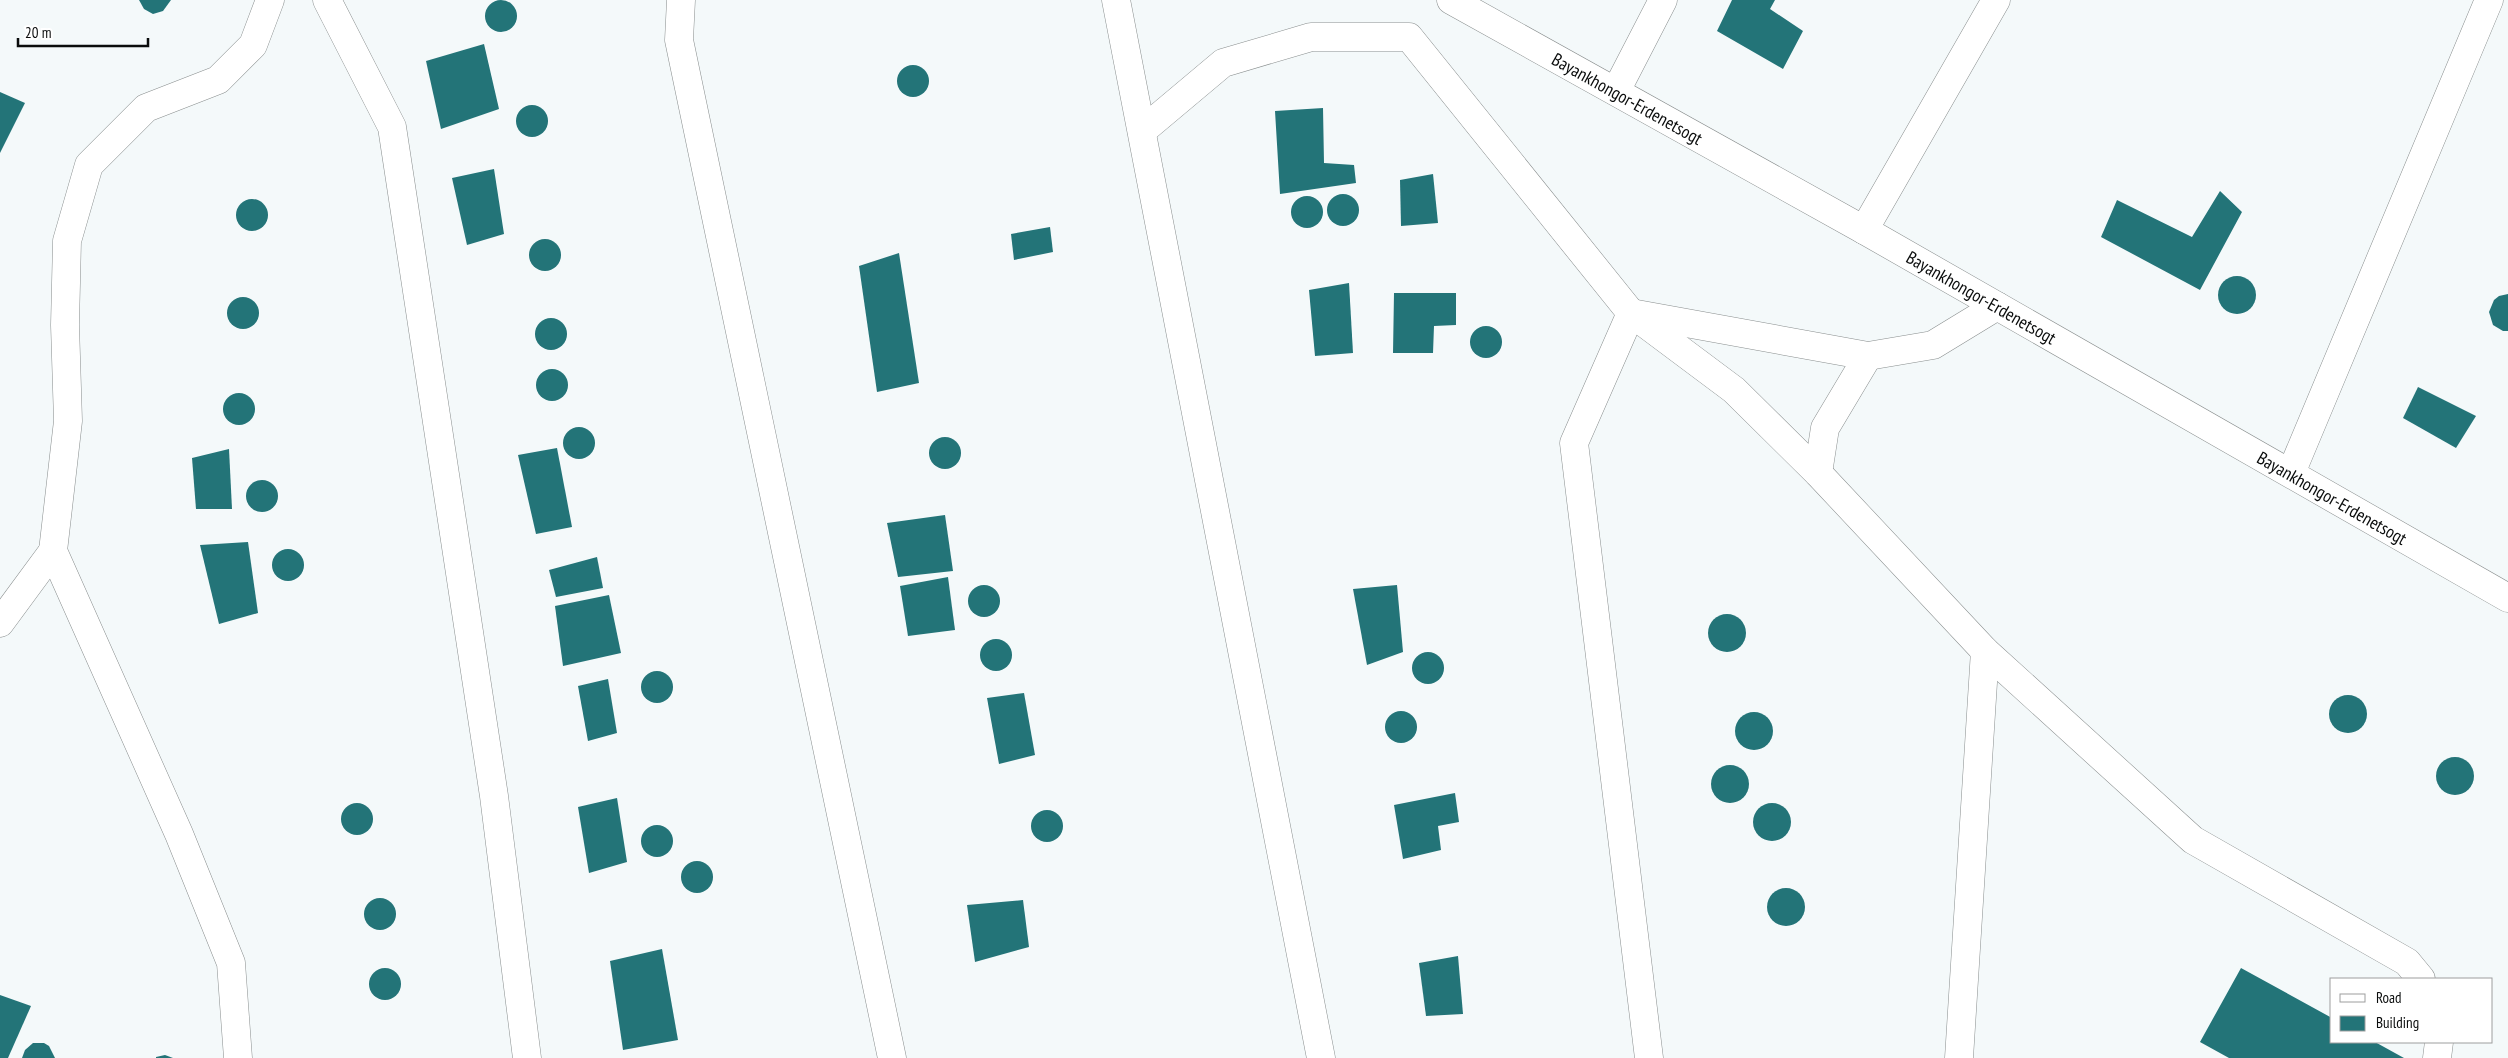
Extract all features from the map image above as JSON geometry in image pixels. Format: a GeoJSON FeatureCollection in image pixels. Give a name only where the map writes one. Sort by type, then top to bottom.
{"type":"FeatureCollection","features":[{"type":"Feature","properties":{"kind":"street"},"geometry":{"type":"LineString","coordinates":[[238,1058],[231,963],[178,834],[54,551],[68,421],[65,325],[67,241],[89,165],[146,108],[218,80],[253,45],[270,0]]}},
{"type":"Feature","properties":{"kind":"street"},"geometry":{"type":"LineString","coordinates":[[327,0],[392,127],[494,796],[526,1058]]}},
{"type":"Feature","properties":{"kind":"street"},"geometry":{"type":"LineString","coordinates":[[681,0],[679,40],[892,1058]]}},
{"type":"Feature","properties":{"kind":"street"},"geometry":{"type":"LineString","coordinates":[[1116,0],[1321,1058]]}},
{"type":"Feature","properties":{"kind":"street","name":"Bayankhongor-Erdenetsogt"},"geometry":{"type":"LineString","coordinates":[[1451,0],[1864,230],[2508,598]]}},
{"type":"Feature","properties":{"kind":"street"},"geometry":{"type":"LineString","coordinates":[[1616,91],[1663,0]]}},
{"type":"Feature","properties":{"kind":"street"},"geometry":{"type":"LineString","coordinates":[[1864,230],[1996,0]]}},
{"type":"Feature","properties":{"kind":"street"},"geometry":{"type":"LineString","coordinates":[[2291,473],[2489,0]]}},
{"type":"Feature","properties":{"kind":"street"},"geometry":{"type":"LineString","coordinates":[[1142,131],[1223,63],[1311,37],[1410,37],[1631,314],[1734,390],[1818,473],[1985,651],[2193,840],[2407,962],[2420,978]]}},
{"type":"Feature","properties":{"kind":"street"},"geometry":{"type":"LineString","coordinates":[[1631,314],[1868,356],[1933,345],[1997,306]]}},
{"type":"Feature","properties":{"kind":"street"},"geometry":{"type":"LineString","coordinates":[[1631,314],[1574,443],[1649,1058]]}},
{"type":"Feature","properties":{"kind":"street"},"geometry":{"type":"LineString","coordinates":[[1818,473],[1825,428],[1868,356]]}},
{"type":"Feature","properties":{"kind":"street"},"geometry":{"type":"LineString","coordinates":[[0,623],[54,551]]}},
{"type":"Feature","properties":{"kind":"street"},"geometry":{"type":"LineString","coordinates":[[1959,1058],[1985,651]]}},
{"type":"Feature","properties":{"kind":"street"},"geometry":{"type":"LineString","coordinates":[[2437,1058],[2439,1043]]}},
{"type":"Feature","properties":{"kind":"building"},"geometry":{"type":"Polygon","coordinates":[[[139,0],[171,0],[163,11],[153,14],[144,9],[139,0]]]}},
{"type":"Feature","properties":{"kind":"building"},"geometry":{"type":"Polygon","coordinates":[[[501,0],[513,4],[517,16],[513,28],[501,32],[489,28],[485,16],[489,4],[501,0]]]}},
{"type":"Feature","properties":{"kind":"building"},"geometry":{"type":"Polygon","coordinates":[[[1732,0],[1775,0],[1770,9],[1803,31],[1783,69],[1717,31],[1732,0]]]}},
{"type":"Feature","properties":{"kind":"building"},"geometry":{"type":"Polygon","coordinates":[[[484,44],[499,109],[441,129],[426,61],[484,44]]]}},
{"type":"Feature","properties":{"kind":"building"},"geometry":{"type":"Polygon","coordinates":[[[913,65],[925,69],[929,81],[925,93],[913,97],[901,93],[897,81],[901,69],[913,65]]]}},
{"type":"Feature","properties":{"kind":"building"},"geometry":{"type":"Polygon","coordinates":[[[0,92],[25,103],[0,153],[0,92]]]}},
{"type":"Feature","properties":{"kind":"building"},"geometry":{"type":"Polygon","coordinates":[[[532,105],[544,109],[548,121],[544,133],[532,137],[520,133],[516,121],[520,109],[532,105]]]}},
{"type":"Feature","properties":{"kind":"building"},"geometry":{"type":"Polygon","coordinates":[[[1323,108],[1324,163],[1354,165],[1356,183],[1280,194],[1275,111],[1323,108]]]}},
{"type":"Feature","properties":{"kind":"building"},"geometry":{"type":"Polygon","coordinates":[[[494,169],[504,234],[467,245],[452,178],[494,169]]]}},
{"type":"Feature","properties":{"kind":"building"},"geometry":{"type":"Polygon","coordinates":[[[1433,174],[1438,223],[1401,226],[1400,180],[1433,174]]]}},
{"type":"Feature","properties":{"kind":"building"},"geometry":{"type":"Polygon","coordinates":[[[2220,191],[2242,212],[2200,290],[2101,237],[2117,200],[2192,237],[2220,191]]]}},
{"type":"Feature","properties":{"kind":"building"},"geometry":{"type":"Polygon","coordinates":[[[1343,194],[1355,198],[1359,210],[1355,222],[1343,226],[1331,222],[1327,210],[1331,198],[1343,194]]]}},
{"type":"Feature","properties":{"kind":"building"},"geometry":{"type":"Polygon","coordinates":[[[1307,196],[1319,200],[1323,212],[1319,224],[1307,228],[1295,224],[1291,212],[1295,200],[1307,196]]]}},
{"type":"Feature","properties":{"kind":"building"},"geometry":{"type":"Polygon","coordinates":[[[252,199],[264,203],[268,215],[264,227],[252,231],[240,227],[236,215],[240,203],[252,199]]]}},
{"type":"Feature","properties":{"kind":"building"},"geometry":{"type":"Polygon","coordinates":[[[1050,227],[1053,252],[1014,260],[1011,234],[1050,227]]]}},
{"type":"Feature","properties":{"kind":"building"},"geometry":{"type":"Polygon","coordinates":[[[545,239],[557,243],[561,255],[557,267],[545,271],[533,267],[529,255],[533,243],[545,239]]]}},
{"type":"Feature","properties":{"kind":"building"},"geometry":{"type":"Polygon","coordinates":[[[899,253],[919,383],[877,392],[859,266],[899,253]]]}},
{"type":"Feature","properties":{"kind":"building"},"geometry":{"type":"Polygon","coordinates":[[[2237,276],[2250,282],[2256,295],[2250,308],[2237,314],[2224,308],[2218,295],[2224,282],[2237,276]]]}},
{"type":"Feature","properties":{"kind":"building"},"geometry":{"type":"Polygon","coordinates":[[[1349,283],[1353,353],[1315,356],[1309,290],[1349,283]]]}},
{"type":"Feature","properties":{"kind":"building"},"geometry":{"type":"Polygon","coordinates":[[[1394,293],[1456,293],[1456,325],[1434,326],[1433,353],[1393,353],[1394,293]]]}},
{"type":"Feature","properties":{"kind":"building"},"geometry":{"type":"Polygon","coordinates":[[[2508,294],[2508,331],[2503,331],[2493,325],[2489,312],[2494,300],[2499,296],[2508,294]]]}},
{"type":"Feature","properties":{"kind":"building"},"geometry":{"type":"Polygon","coordinates":[[[243,297],[255,301],[259,313],[255,325],[243,329],[231,325],[227,313],[231,301],[243,297]]]}},
{"type":"Feature","properties":{"kind":"building"},"geometry":{"type":"Polygon","coordinates":[[[551,318],[563,322],[567,334],[563,346],[551,350],[539,346],[535,334],[539,322],[551,318]]]}},
{"type":"Feature","properties":{"kind":"building"},"geometry":{"type":"Polygon","coordinates":[[[1486,326],[1498,330],[1502,342],[1498,354],[1486,358],[1474,354],[1470,342],[1474,330],[1486,326]]]}},
{"type":"Feature","properties":{"kind":"building"},"geometry":{"type":"Polygon","coordinates":[[[552,369],[564,373],[568,385],[564,397],[552,401],[540,397],[536,385],[540,373],[552,369]]]}},
{"type":"Feature","properties":{"kind":"building"},"geometry":{"type":"Polygon","coordinates":[[[2418,387],[2476,416],[2456,448],[2403,418],[2418,387]]]}},
{"type":"Feature","properties":{"kind":"building"},"geometry":{"type":"Polygon","coordinates":[[[239,393],[251,397],[255,409],[251,421],[239,425],[227,421],[223,409],[227,397],[239,393]]]}},
{"type":"Feature","properties":{"kind":"building"},"geometry":{"type":"Polygon","coordinates":[[[579,427],[591,431],[595,443],[591,455],[579,459],[567,455],[563,443],[567,431],[579,427]]]}},
{"type":"Feature","properties":{"kind":"building"},"geometry":{"type":"Polygon","coordinates":[[[945,437],[957,441],[961,453],[957,465],[945,469],[933,465],[929,453],[933,441],[945,437]]]}},
{"type":"Feature","properties":{"kind":"building"},"geometry":{"type":"Polygon","coordinates":[[[557,448],[572,527],[536,534],[518,455],[557,448]]]}},
{"type":"Feature","properties":{"kind":"building"},"geometry":{"type":"Polygon","coordinates":[[[229,449],[232,509],[196,509],[192,458],[229,449]]]}},
{"type":"Feature","properties":{"kind":"building"},"geometry":{"type":"Polygon","coordinates":[[[262,480],[274,484],[278,496],[274,508],[262,512],[250,508],[246,496],[250,484],[262,480]]]}},
{"type":"Feature","properties":{"kind":"building"},"geometry":{"type":"Polygon","coordinates":[[[945,515],[953,571],[898,577],[887,523],[945,515]]]}},
{"type":"Feature","properties":{"kind":"building"},"geometry":{"type":"Polygon","coordinates":[[[248,542],[258,613],[219,624],[200,545],[248,542]]]}},
{"type":"Feature","properties":{"kind":"building"},"geometry":{"type":"Polygon","coordinates":[[[288,549],[300,553],[304,565],[300,577],[288,581],[276,577],[272,565],[276,553],[288,549]]]}},
{"type":"Feature","properties":{"kind":"building"},"geometry":{"type":"Polygon","coordinates":[[[597,557],[603,588],[556,597],[549,570],[597,557]]]}},
{"type":"Feature","properties":{"kind":"building"},"geometry":{"type":"Polygon","coordinates":[[[948,577],[955,630],[908,636],[900,586],[948,577]]]}},
{"type":"Feature","properties":{"kind":"building"},"geometry":{"type":"Polygon","coordinates":[[[984,585],[996,589],[1000,601],[996,613],[984,617],[972,613],[968,601],[972,589],[984,585]]]}},
{"type":"Feature","properties":{"kind":"building"},"geometry":{"type":"Polygon","coordinates":[[[1397,585],[1403,652],[1367,665],[1353,589],[1397,585]]]}},
{"type":"Feature","properties":{"kind":"building"},"geometry":{"type":"Polygon","coordinates":[[[609,595],[621,653],[563,666],[555,606],[609,595]]]}},
{"type":"Feature","properties":{"kind":"building"},"geometry":{"type":"Polygon","coordinates":[[[1727,614],[1740,620],[1746,633],[1740,646],[1727,652],[1714,646],[1708,633],[1714,620],[1727,614]]]}},
{"type":"Feature","properties":{"kind":"building"},"geometry":{"type":"Polygon","coordinates":[[[996,639],[1008,643],[1012,655],[1008,667],[996,671],[984,667],[980,655],[984,643],[996,639]]]}},
{"type":"Feature","properties":{"kind":"building"},"geometry":{"type":"Polygon","coordinates":[[[1428,652],[1440,656],[1444,668],[1440,680],[1428,684],[1416,680],[1412,668],[1416,656],[1428,652]]]}},
{"type":"Feature","properties":{"kind":"building"},"geometry":{"type":"Polygon","coordinates":[[[657,671],[669,675],[673,687],[669,699],[657,703],[645,699],[641,687],[645,675],[657,671]]]}},
{"type":"Feature","properties":{"kind":"building"},"geometry":{"type":"Polygon","coordinates":[[[608,679],[617,733],[588,741],[578,686],[608,679]]]}},
{"type":"Feature","properties":{"kind":"building"},"geometry":{"type":"Polygon","coordinates":[[[1024,693],[1035,755],[999,764],[987,698],[1024,693]]]}},
{"type":"Feature","properties":{"kind":"building"},"geometry":{"type":"Polygon","coordinates":[[[2348,695],[2361,701],[2367,714],[2361,727],[2348,733],[2335,727],[2329,714],[2335,701],[2348,695]]]}},
{"type":"Feature","properties":{"kind":"building"},"geometry":{"type":"Polygon","coordinates":[[[1401,711],[1413,715],[1417,727],[1413,739],[1401,743],[1389,739],[1385,727],[1389,715],[1401,711]]]}},
{"type":"Feature","properties":{"kind":"building"},"geometry":{"type":"Polygon","coordinates":[[[1754,712],[1767,718],[1773,731],[1767,744],[1754,750],[1741,744],[1735,731],[1741,718],[1754,712]]]}},
{"type":"Feature","properties":{"kind":"building"},"geometry":{"type":"Polygon","coordinates":[[[2455,757],[2468,763],[2474,776],[2468,789],[2455,795],[2442,789],[2436,776],[2442,763],[2455,757]]]}},
{"type":"Feature","properties":{"kind":"building"},"geometry":{"type":"Polygon","coordinates":[[[1730,765],[1743,771],[1749,784],[1743,797],[1730,803],[1717,797],[1711,784],[1717,771],[1730,765]]]}},
{"type":"Feature","properties":{"kind":"building"},"geometry":{"type":"Polygon","coordinates":[[[1455,793],[1459,822],[1438,826],[1441,850],[1403,859],[1394,805],[1455,793]]]}},
{"type":"Feature","properties":{"kind":"building"},"geometry":{"type":"Polygon","coordinates":[[[617,798],[627,862],[589,873],[578,807],[617,798]]]}},
{"type":"Feature","properties":{"kind":"building"},"geometry":{"type":"Polygon","coordinates":[[[357,803],[369,807],[373,819],[369,831],[357,835],[345,831],[341,819],[345,807],[357,803]]]}},
{"type":"Feature","properties":{"kind":"building"},"geometry":{"type":"Polygon","coordinates":[[[1772,803],[1785,809],[1791,822],[1785,835],[1772,841],[1759,835],[1753,822],[1759,809],[1772,803]]]}},
{"type":"Feature","properties":{"kind":"building"},"geometry":{"type":"Polygon","coordinates":[[[1047,810],[1059,814],[1063,826],[1059,838],[1047,842],[1035,838],[1031,826],[1035,814],[1047,810]]]}},
{"type":"Feature","properties":{"kind":"building"},"geometry":{"type":"Polygon","coordinates":[[[657,825],[669,829],[673,841],[669,853],[657,857],[645,853],[641,841],[645,829],[657,825]]]}},
{"type":"Feature","properties":{"kind":"building"},"geometry":{"type":"Polygon","coordinates":[[[697,861],[709,865],[713,877],[709,889],[697,893],[685,889],[681,877],[685,865],[697,861]]]}},
{"type":"Feature","properties":{"kind":"building"},"geometry":{"type":"Polygon","coordinates":[[[1786,888],[1799,894],[1805,907],[1799,920],[1786,926],[1773,920],[1767,907],[1773,894],[1786,888]]]}},
{"type":"Feature","properties":{"kind":"building"},"geometry":{"type":"Polygon","coordinates":[[[380,898],[392,902],[396,914],[392,926],[380,930],[368,926],[364,914],[368,902],[380,898]]]}},
{"type":"Feature","properties":{"kind":"building"},"geometry":{"type":"Polygon","coordinates":[[[1023,900],[1029,947],[975,962],[967,905],[1023,900]]]}},
{"type":"Feature","properties":{"kind":"building"},"geometry":{"type":"Polygon","coordinates":[[[662,949],[678,1040],[623,1050],[610,961],[662,949]]]}},
{"type":"Feature","properties":{"kind":"building"},"geometry":{"type":"Polygon","coordinates":[[[1458,956],[1463,1014],[1426,1016],[1419,963],[1458,956]]]}},
{"type":"Feature","properties":{"kind":"building"},"geometry":{"type":"Polygon","coordinates":[[[385,968],[397,972],[401,984],[397,996],[385,1000],[373,996],[369,984],[373,972],[385,968]]]}},
{"type":"Feature","properties":{"kind":"building"},"geometry":{"type":"Polygon","coordinates":[[[2241,968],[2330,1017],[2330,1043],[2377,1043],[2404,1058],[2229,1058],[2200,1042],[2241,968]]]}},
{"type":"Feature","properties":{"kind":"building"},"geometry":{"type":"Polygon","coordinates":[[[0,995],[31,1006],[8,1058],[0,1058],[0,995]]]}},
{"type":"Feature","properties":{"kind":"building"},"geometry":{"type":"Polygon","coordinates":[[[33,1043],[44,1043],[49,1046],[55,1058],[22,1058],[25,1050],[33,1043]]]}},
{"type":"Feature","properties":{"kind":"building"},"geometry":{"type":"Polygon","coordinates":[[[165,1055],[173,1058],[156,1058],[156,1057],[165,1055]]]}}]}
